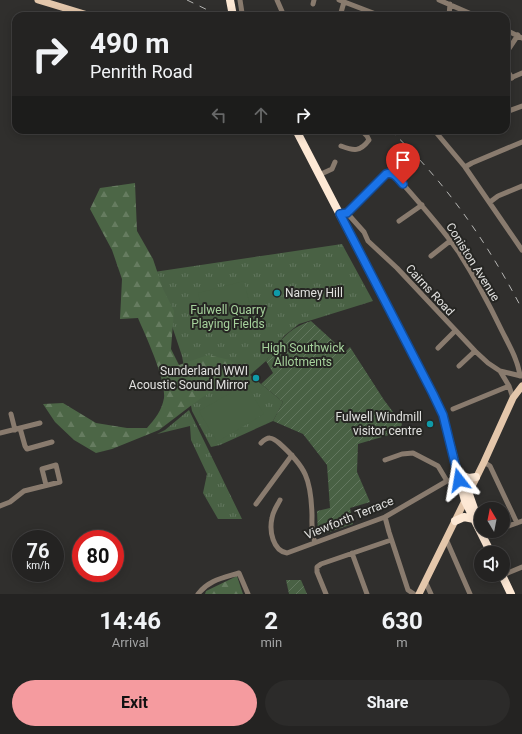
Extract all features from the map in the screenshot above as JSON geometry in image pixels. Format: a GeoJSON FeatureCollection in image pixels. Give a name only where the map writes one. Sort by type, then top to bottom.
{"type":"FeatureCollection","features":[{"type":"Feature","properties":{"kind":"highway"},"geometry":{"type":"LineString","coordinates":[[230,0],[232,12]]}},
{"type":"Feature","properties":{"kind":"highway"},"geometry":{"type":"LineString","coordinates":[[298,134],[320,175],[343,213],[348,229],[443,415],[461,478],[464,501],[474,519]]}},
{"type":"Feature","properties":{"kind":"highway"},"geometry":{"type":"LineString","coordinates":[[461,478],[476,477]]}},
{"type":"Feature","properties":{"kind":"highway"},"geometry":{"type":"LineString","coordinates":[[461,478],[469,492],[474,507]]}},
{"type":"Feature","properties":{"kind":"highway"},"geometry":{"type":"LineString","coordinates":[[455,521],[464,517],[474,519]]}},
{"type":"Feature","properties":{"kind":"highway"},"geometry":{"type":"LineString","coordinates":[[505,582],[511,594]]}},
{"type":"Feature","properties":{"kind":"main road"},"geometry":{"type":"LineString","coordinates":[[38,0],[78,12]]}},
{"type":"Feature","properties":{"kind":"main road"},"geometry":{"type":"LineString","coordinates":[[418,594],[484,462],[514,398],[522,386]]}},
{"type":"Feature","properties":{"kind":"street"},"geometry":{"type":"LineString","coordinates":[[240,0],[242,12]]}},
{"type":"Feature","properties":{"kind":"street"},"geometry":{"type":"LineString","coordinates":[[277,0],[281,12]]}},
{"type":"Feature","properties":{"kind":"street"},"geometry":{"type":"LineString","coordinates":[[339,0],[370,12]]}},
{"type":"Feature","properties":{"kind":"street"},"geometry":{"type":"LineString","coordinates":[[439,0],[467,12]]}},
{"type":"Feature","properties":{"kind":"street"},"geometry":{"type":"LineString","coordinates":[[341,12],[344,2]]}},
{"type":"Feature","properties":{"kind":"street"},"geometry":{"type":"LineString","coordinates":[[449,12],[450,4]]}},
{"type":"Feature","properties":{"kind":"street"},"geometry":{"type":"LineString","coordinates":[[510,32],[520,37],[510,48]]}},
{"type":"Feature","properties":{"kind":"street"},"geometry":{"type":"LineString","coordinates":[[510,75],[512,78],[522,74]]}},
{"type":"Feature","properties":{"kind":"street"},"geometry":{"type":"LineString","coordinates":[[510,110],[522,106]]}},
{"type":"Feature","properties":{"kind":"street"},"geometry":{"type":"LineString","coordinates":[[341,146],[352,153],[358,150],[370,140],[365,134]]}},
{"type":"Feature","properties":{"kind":"street"},"geometry":{"type":"LineString","coordinates":[[437,134],[465,167],[522,250]]}},
{"type":"Feature","properties":{"kind":"street"},"geometry":{"type":"LineString","coordinates":[[465,167],[522,142]]}},
{"type":"Feature","properties":{"kind":"street"},"geometry":{"type":"LineString","coordinates":[[320,175],[334,171],[335,162]]}},
{"type":"Feature","properties":{"kind":"street","name":"Coniston Avenue"},"geometry":{"type":"LineString","coordinates":[[343,213],[386,174],[394,174],[422,205],[450,241],[469,270],[497,319],[517,363],[521,376]]}},
{"type":"Feature","properties":{"kind":"street"},"geometry":{"type":"LineString","coordinates":[[490,202],[498,196],[522,186]]}},
{"type":"Feature","properties":{"kind":"street"},"geometry":{"type":"LineString","coordinates":[[400,221],[422,205]]}},
{"type":"Feature","properties":{"kind":"street","name":"Cairns Road"},"geometry":{"type":"LineString","coordinates":[[343,213],[358,226],[368,241],[397,268],[455,331],[488,363],[500,371],[521,376]]}},
{"type":"Feature","properties":{"kind":"street"},"geometry":{"type":"LineString","coordinates":[[348,229],[358,226]]}},
{"type":"Feature","properties":{"kind":"street"},"geometry":{"type":"LineString","coordinates":[[431,256],[450,241]]}},
{"type":"Feature","properties":{"kind":"street"},"geometry":{"type":"LineString","coordinates":[[438,348],[455,331]]}},
{"type":"Feature","properties":{"kind":"street"},"geometry":{"type":"LineString","coordinates":[[458,366],[475,351]]}},
{"type":"Feature","properties":{"kind":"street","name":"Cairns Road"},"geometry":{"type":"LineString","coordinates":[[500,371],[514,398]]}},
{"type":"Feature","properties":{"kind":"street"},"geometry":{"type":"LineString","coordinates":[[453,409],[509,386]]}},
{"type":"Feature","properties":{"kind":"street"},"geometry":{"type":"LineString","coordinates":[[11,414],[27,449],[52,442]]}},
{"type":"Feature","properties":{"kind":"street"},"geometry":{"type":"LineString","coordinates":[[0,434],[40,423]]}},
{"type":"Feature","properties":{"kind":"street"},"geometry":{"type":"LineString","coordinates":[[262,443],[265,439],[272,438],[292,455],[308,477],[312,513],[312,534],[315,542]]}},
{"type":"Feature","properties":{"kind":"street"},"geometry":{"type":"LineString","coordinates":[[385,461],[402,454],[412,454],[438,466],[447,480],[461,478]]}},
{"type":"Feature","properties":{"kind":"street"},"geometry":{"type":"LineString","coordinates":[[256,504],[292,455]]}},
{"type":"Feature","properties":{"kind":"street"},"geometry":{"type":"LineString","coordinates":[[484,462],[490,466],[519,522]]}},
{"type":"Feature","properties":{"kind":"street","name":"Viewforth Terrace"},"geometry":{"type":"LineString","coordinates":[[280,500],[272,517],[272,531],[275,544],[282,552],[288,553],[385,517],[447,480]]}},
{"type":"Feature","properties":{"kind":"street"},"geometry":{"type":"LineString","coordinates":[[0,506],[10,502],[24,491],[46,485]]}},
{"type":"Feature","properties":{"kind":"street"},"geometry":{"type":"LineString","coordinates":[[385,517],[408,590],[414,594]]}},
{"type":"Feature","properties":{"kind":"street"},"geometry":{"type":"LineString","coordinates":[[446,539],[470,594]]}},
{"type":"Feature","properties":{"kind":"street"},"geometry":{"type":"LineString","coordinates":[[326,594],[317,572],[317,567],[321,564],[391,540]]}},
{"type":"Feature","properties":{"kind":"street"},"geometry":{"type":"LineString","coordinates":[[352,554],[368,594]]}},
{"type":"Feature","properties":{"kind":"street"},"geometry":{"type":"LineString","coordinates":[[510,572],[522,567]]}},
{"type":"Feature","properties":{"kind":"street"},"geometry":{"type":"LineString","coordinates":[[198,594],[210,583],[239,573],[248,594]]}},
{"type":"Feature","properties":{"kind":"street"},"geometry":{"type":"LineString","coordinates":[[425,581],[431,594]]}},
{"type":"Feature","properties":{"kind":"green space"},"geometry":{"type":"Polygon","coordinates":[[[135,183],[137,231],[153,259],[163,289],[174,311],[171,349],[179,365],[208,355],[230,360],[246,372],[201,398],[159,430],[112,449],[96,453],[74,440],[55,422],[43,404],[63,403],[96,423],[127,428],[147,428],[162,406],[164,390],[155,358],[138,318],[120,319],[122,279],[112,250],[90,209],[100,188],[135,183]]]}},
{"type":"Feature","properties":{"kind":"green space","name":"Fulwell Quarry Playing Fields"},"geometry":{"type":"Polygon","coordinates":[[[342,244],[373,301],[299,324],[284,336],[266,361],[250,375],[283,402],[273,421],[220,445],[211,447],[192,411],[182,356],[154,272],[342,244]]]}},
{"type":"Feature","properties":{"kind":"green space"},"geometry":{"type":"Polygon","coordinates":[[[244,281],[253,318],[207,330],[198,293],[244,281]]]}},
{"type":"Feature","properties":{"kind":"green space","name":"High Southwick Allotments"},"geometry":{"type":"Polygon","coordinates":[[[311,321],[345,352],[350,347],[384,400],[402,424],[399,432],[358,444],[357,472],[370,502],[350,508],[353,524],[318,536],[317,511],[330,508],[327,465],[303,434],[273,421],[283,402],[261,384],[273,373],[266,361],[280,342],[290,332],[311,321]]]}},
{"type":"Feature","properties":{"kind":"green space"},"geometry":{"type":"Polygon","coordinates":[[[246,384],[264,414],[217,442],[199,411],[246,384]]]}},
{"type":"Feature","properties":{"kind":"green space"},"geometry":{"type":"Polygon","coordinates":[[[189,410],[242,519],[218,519],[203,493],[207,474],[191,440],[190,426],[157,434],[165,430],[189,410]]]}},
{"type":"Feature","properties":{"kind":"green space"},"geometry":{"type":"Polygon","coordinates":[[[237,576],[243,594],[205,594],[206,591],[237,576]]]}},
{"type":"Feature","properties":{"kind":"green space"},"geometry":{"type":"Polygon","coordinates":[[[286,580],[301,580],[307,594],[289,594],[286,580]]]}},
{"type":"Feature","properties":{"kind":"railway"},"geometry":{"type":"LineString","coordinates":[[187,0],[212,12]]}},
{"type":"Feature","properties":{"kind":"railway"},"geometry":{"type":"LineString","coordinates":[[394,134],[429,170],[464,214],[509,284],[522,309]]}},
{"type":"Feature","properties":{"kind":"place","name":"Namey Hill"},"geometry":{"type":"Point","coordinates":[277,293]}},
{"type":"Feature","properties":{"kind":"place","name":"Sunderland WWI Acoustic Sound Mirror"},"geometry":{"type":"Point","coordinates":[256,378]}},
{"type":"Feature","properties":{"kind":"place","name":"Fulwell Windmill visitor centre"},"geometry":{"type":"Point","coordinates":[430,424]}},
{"type":"Feature","properties":{"kind":"route"},"geometry":{"type":"LineString","coordinates":[[403,184],[394,174],[386,174],[347,213],[340,214],[443,415],[459,480]]}}]}
